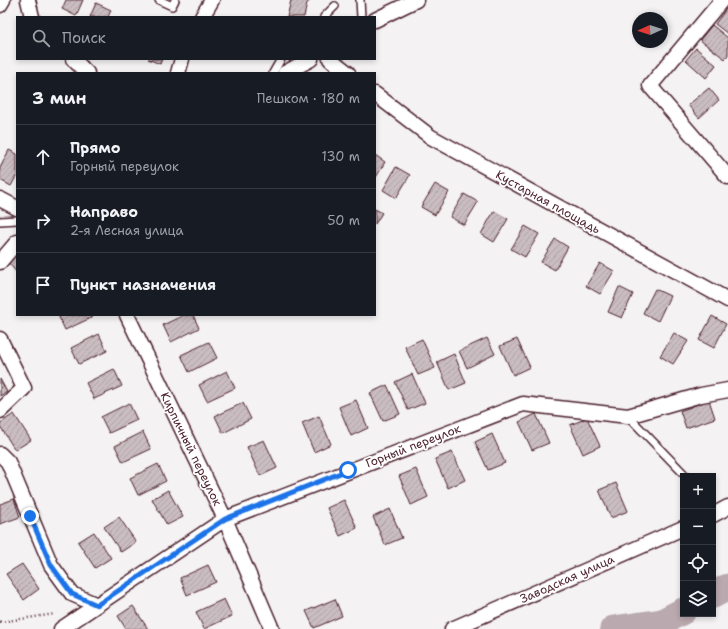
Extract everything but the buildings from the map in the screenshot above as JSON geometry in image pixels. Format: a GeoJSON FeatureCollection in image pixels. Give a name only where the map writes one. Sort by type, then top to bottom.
{"type":"FeatureCollection","features":[{"type":"Feature","properties":{"kind":"street"},"geometry":{"type":"LineString","coordinates":[[0,5],[3,0]]}},
{"type":"Feature","properties":{"kind":"street"},"geometry":{"type":"LineString","coordinates":[[28,0],[32,16]]}},
{"type":"Feature","properties":{"kind":"street"},"geometry":{"type":"LineString","coordinates":[[376,20],[416,0]]}},
{"type":"Feature","properties":{"kind":"street"},"geometry":{"type":"LineString","coordinates":[[722,0],[650,86],[728,177]]}},
{"type":"Feature","properties":{"kind":"street"},"geometry":{"type":"LineString","coordinates":[[202,16],[210,1]]}},
{"type":"Feature","properties":{"kind":"street"},"geometry":{"type":"LineString","coordinates":[[74,60],[86,72]]}},
{"type":"Feature","properties":{"kind":"street"},"geometry":{"type":"LineString","coordinates":[[178,72],[182,60]]}},
{"type":"Feature","properties":{"kind":"street"},"geometry":{"type":"LineString","coordinates":[[287,72],[309,60]]}},
{"type":"Feature","properties":{"kind":"street"},"geometry":{"type":"LineString","coordinates":[[331,60],[347,72]]}},
{"type":"Feature","properties":{"kind":"street","name":"Кустарная площадь"},"geometry":{"type":"LineString","coordinates":[[376,95],[431,137],[728,300]]}},
{"type":"Feature","properties":{"kind":"street"},"geometry":{"type":"LineString","coordinates":[[0,199],[16,207]]}},
{"type":"Feature","properties":{"kind":"street"},"geometry":{"type":"LineString","coordinates":[[0,262],[16,243]]}},
{"type":"Feature","properties":{"kind":"street","name":"Кирпичный переулок"},"geometry":{"type":"LineString","coordinates":[[126,316],[225,519],[272,629]]}},
{"type":"Feature","properties":{"kind":"street"},"geometry":{"type":"LineString","coordinates":[[0,339],[24,388],[0,410]]}},
{"type":"Feature","properties":{"kind":"street","name":"Горный переулок"},"geometry":{"type":"LineString","coordinates":[[61,629],[225,519],[523,404],[628,416],[701,395],[728,390]]}},
{"type":"Feature","properties":{"kind":"street"},"geometry":{"type":"LineString","coordinates":[[0,454],[8,462],[51,565],[72,594],[97,605]]}},
{"type":"Feature","properties":{"kind":"street","name":"Заводская улица"},"geometry":{"type":"LineString","coordinates":[[452,629],[680,529]]}},
{"type":"Feature","properties":{"kind":"lane"},"geometry":{"type":"LineString","coordinates":[[159,0],[172,6],[175,0]]}},
{"type":"Feature","properties":{"kind":"lane"},"geometry":{"type":"LineString","coordinates":[[360,0],[361,16]]}},
{"type":"Feature","properties":{"kind":"lane"},"geometry":{"type":"LineString","coordinates":[[325,16],[335,6]]}},
{"type":"Feature","properties":{"kind":"lane"},"geometry":{"type":"LineString","coordinates":[[274,72],[280,60]]}},
{"type":"Feature","properties":{"kind":"lane"},"geometry":{"type":"LineString","coordinates":[[0,221],[16,220]]}},
{"type":"Feature","properties":{"kind":"lane"},"geometry":{"type":"LineString","coordinates":[[628,416],[683,473]]}},
{"type":"Feature","properties":{"kind":"path"},"geometry":{"type":"LineString","coordinates":[[0,622],[56,614]]}},
{"type":"Feature","properties":{"kind":"waterway"},"geometry":{"type":"LineString","coordinates":[[716,593],[728,587]]}},
{"type":"Feature","properties":{"kind":"waterway"},"geometry":{"type":"LineString","coordinates":[[613,629],[662,622],[680,613]]}},
{"type":"Feature","properties":{"kind":"route"},"geometry":{"type":"LineString","coordinates":[[30,516],[51,565],[72,594],[97,605],[225,519],[348,470]]}}]}
